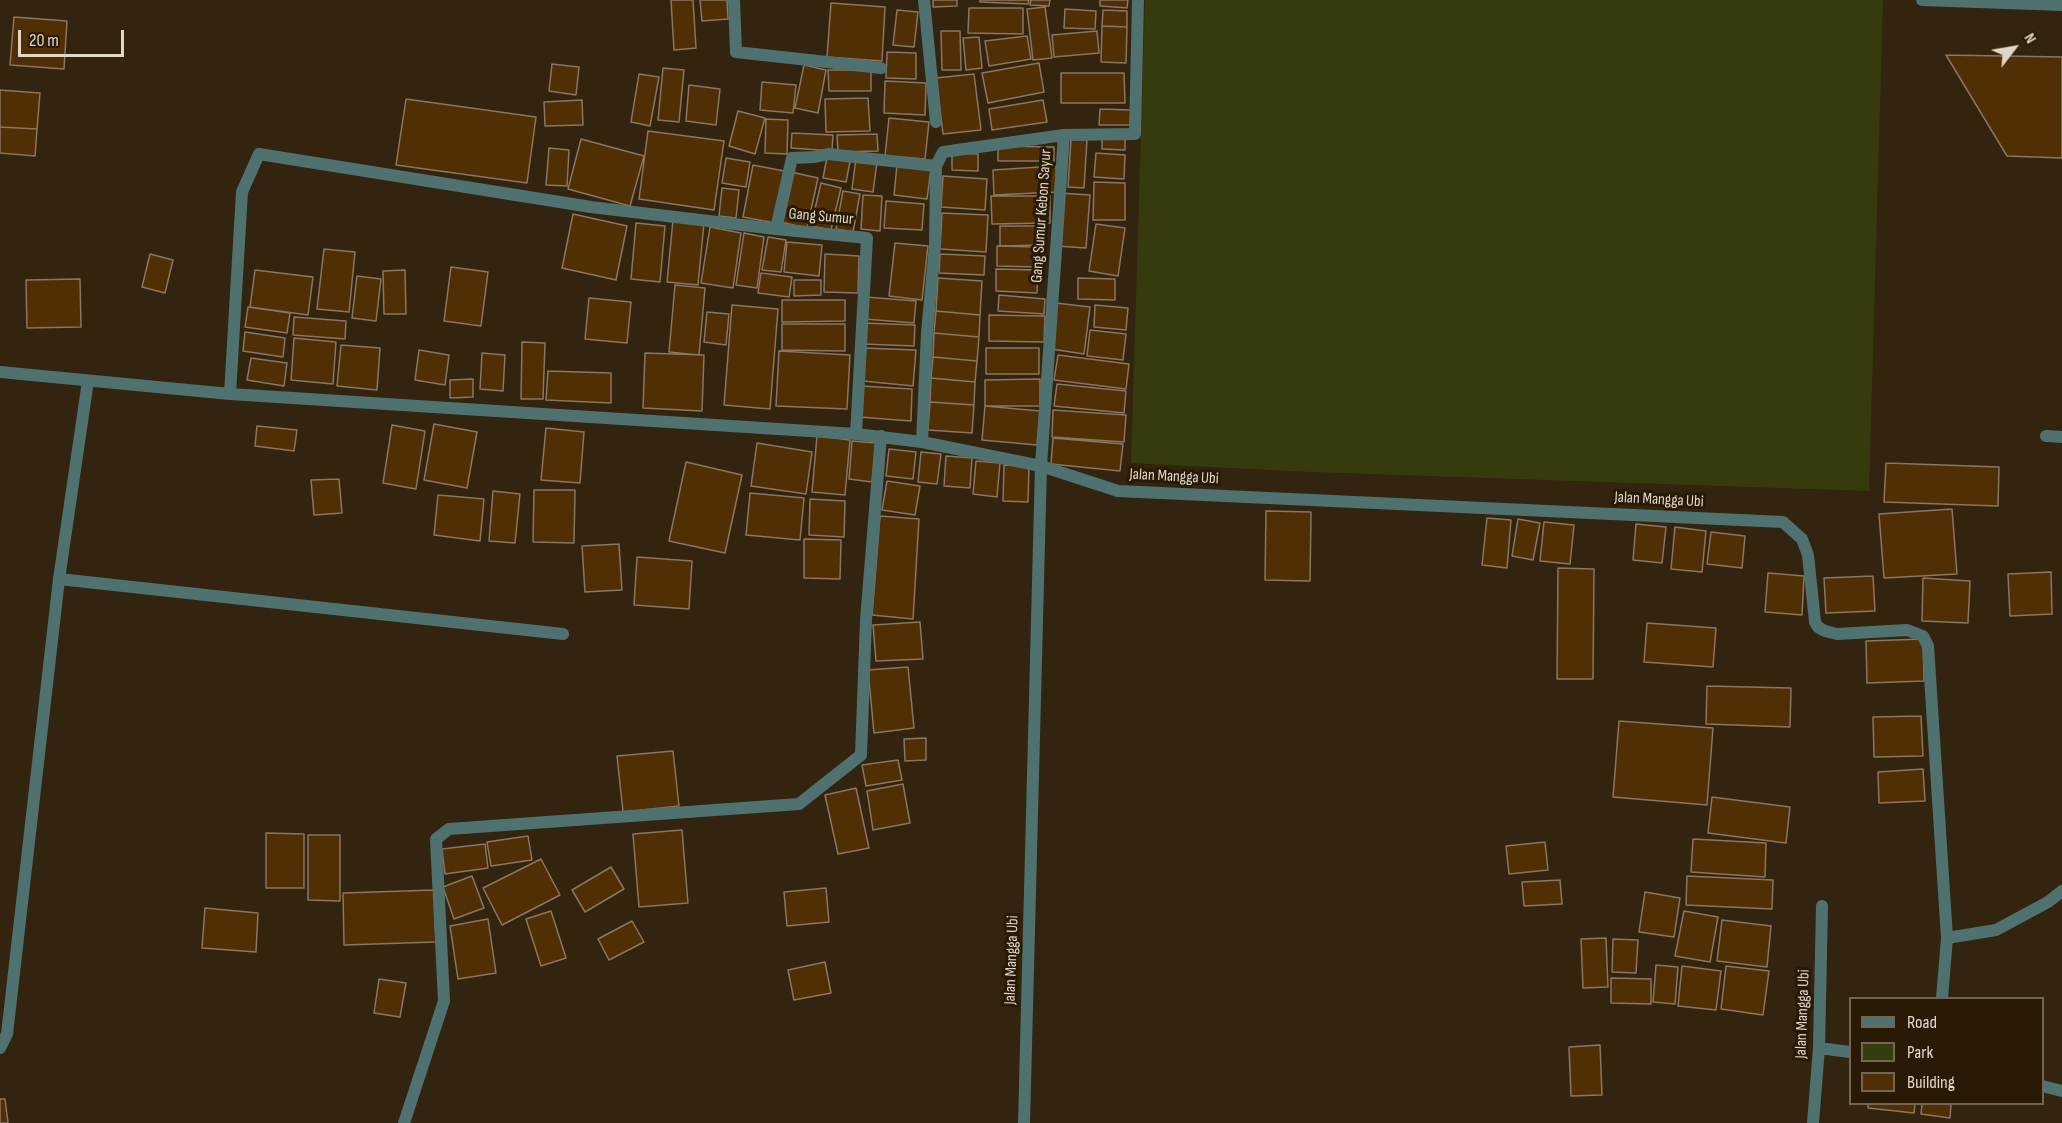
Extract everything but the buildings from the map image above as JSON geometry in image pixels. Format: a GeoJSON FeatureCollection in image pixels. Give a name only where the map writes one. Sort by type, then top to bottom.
{"type":"FeatureCollection","features":[{"type":"Feature","properties":{"kind":"street"},"geometry":{"type":"LineString","coordinates":[[734,0],[736,52],[881,68]]}},
{"type":"Feature","properties":{"kind":"street"},"geometry":{"type":"LineString","coordinates":[[924,0],[936,122]]}},
{"type":"Feature","properties":{"kind":"street","name":"Gang Sumur Kebon Sayur"},"geometry":{"type":"LineString","coordinates":[[1041,466],[1064,135],[1136,134],[1138,0]]}},
{"type":"Feature","properties":{"kind":"street"},"geometry":{"type":"LineString","coordinates":[[1922,0],[2062,4]]}},
{"type":"Feature","properties":{"kind":"street"},"geometry":{"type":"LineString","coordinates":[[922,442],[927,333],[935,245],[936,166],[943,152],[1064,135]]}},
{"type":"Feature","properties":{"kind":"street"},"geometry":{"type":"LineString","coordinates":[[230,394],[242,192],[260,154],[591,207],[776,229]]}},
{"type":"Feature","properties":{"kind":"street","name":"Gang Sumur"},"geometry":{"type":"LineString","coordinates":[[856,434],[867,238],[776,229],[792,158],[815,158],[828,154],[936,166]]}},
{"type":"Feature","properties":{"kind":"street"},"geometry":{"type":"LineString","coordinates":[[0,372],[230,394],[881,436],[1041,466]]}},
{"type":"Feature","properties":{"kind":"street"},"geometry":{"type":"LineString","coordinates":[[0,1048],[7,1034],[59,579],[88,381]]}},
{"type":"Feature","properties":{"kind":"street"},"geometry":{"type":"LineString","coordinates":[[404,1123],[444,1002],[436,839],[450,828],[799,804],[861,755],[866,620],[881,436]]}},
{"type":"Feature","properties":{"kind":"street"},"geometry":{"type":"LineString","coordinates":[[2046,436],[2062,436]]}},
{"type":"Feature","properties":{"kind":"street","name":"Jalan Mangga Ubi"},"geometry":{"type":"LineString","coordinates":[[1024,1123],[1041,466],[1118,491],[1783,522],[1802,540],[1808,555],[1815,622],[1825,631],[1837,634],[1906,630],[1923,636],[1928,646],[1947,938]]}},
{"type":"Feature","properties":{"kind":"street"},"geometry":{"type":"LineString","coordinates":[[59,579],[563,633]]}},
{"type":"Feature","properties":{"kind":"street"},"geometry":{"type":"LineString","coordinates":[[1942,997],[1947,938],[1996,930],[2048,902],[2062,891]]}},
{"type":"Feature","properties":{"kind":"street","name":"Jalan Mangga Ubi"},"geometry":{"type":"LineString","coordinates":[[1813,1123],[1820,1048],[1822,906]]}},
{"type":"Feature","properties":{"kind":"street"},"geometry":{"type":"LineString","coordinates":[[1820,1048],[1849,1052]]}},
{"type":"Feature","properties":{"kind":"street"},"geometry":{"type":"LineString","coordinates":[[2044,1086],[2062,1091]]}},
{"type":"Feature","properties":{"kind":"green space"},"geometry":{"type":"Polygon","coordinates":[[[1145,0],[1883,0],[1869,491],[1312,472],[1131,463],[1145,0]]]}}]}
